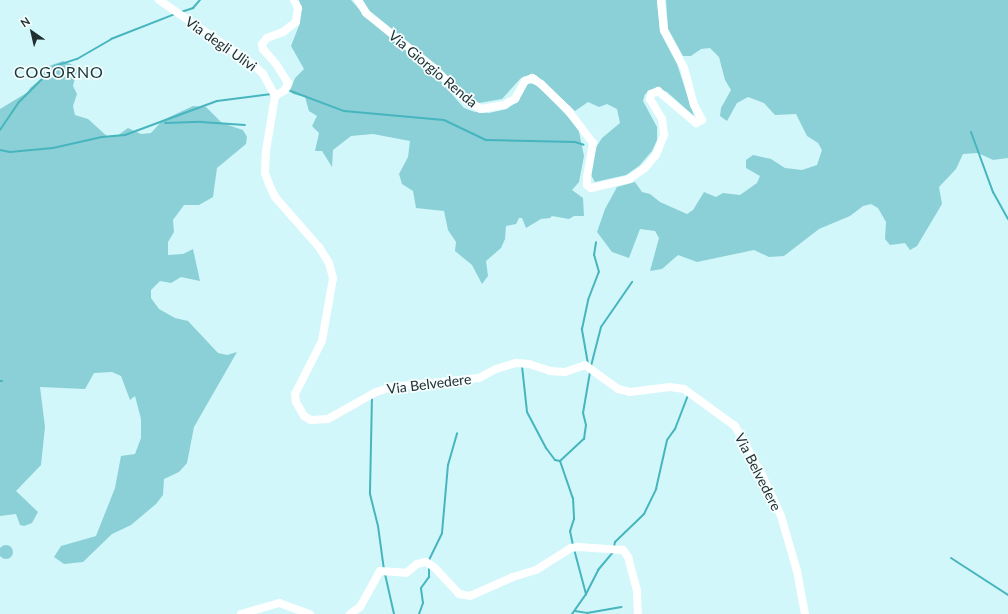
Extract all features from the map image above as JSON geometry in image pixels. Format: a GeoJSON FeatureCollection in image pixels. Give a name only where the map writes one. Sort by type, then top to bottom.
{"type":"FeatureCollection","features":[{"type":"Feature","properties":{"kind":"street","name":"Via degli Ulivi"},"geometry":{"type":"LineString","coordinates":[[159,0],[255,66],[263,74],[275,96]]}},
{"type":"Feature","properties":{"kind":"street"},"geometry":{"type":"LineString","coordinates":[[275,96],[286,88],[287,80],[263,50],[262,44],[267,38],[283,32],[296,22],[298,8],[294,0]]}},
{"type":"Feature","properties":{"kind":"street","name":"Via Giorgio Renda"},"geometry":{"type":"LineString","coordinates":[[358,0],[366,13],[434,68],[466,100],[481,109],[504,105],[515,99],[525,81],[532,78],[567,109],[593,143],[587,177],[587,185],[591,188],[629,179],[645,168],[656,155],[664,135],[662,119],[650,99],[651,94],[658,91],[696,123],[702,120],[694,105],[684,68],[664,30],[661,0]]}},
{"type":"Feature","properties":{"kind":"street","name":"Via Belvedere"},"geometry":{"type":"LineString","coordinates":[[275,96],[266,151],[265,173],[275,197],[319,247],[329,263],[333,278],[322,341],[295,394],[297,406],[304,416],[312,420],[328,419],[376,392],[392,387],[479,378],[496,369],[516,363],[529,364],[550,371],[565,372],[585,365],[618,389],[630,392],[670,387],[684,390],[734,426],[762,476],[781,516],[797,571],[805,614]]}},
{"type":"Feature","properties":{"kind":"street"},"geometry":{"type":"LineString","coordinates":[[350,614],[360,607],[380,571],[406,573],[417,564],[426,562],[434,567],[459,594],[470,596],[513,577],[536,570],[572,548],[578,547],[623,550],[628,557],[637,590],[638,614]]}},
{"type":"Feature","properties":{"kind":"street"},"geometry":{"type":"LineString","coordinates":[[241,614],[279,603],[310,614]]}},
{"type":"Feature","properties":{"kind":"shaded area"},"geometry":{"type":"Polygon","coordinates":[[[295,0],[351,0],[367,18],[436,76],[464,108],[475,112],[489,113],[507,109],[518,100],[528,83],[537,85],[578,127],[584,156],[579,182],[572,190],[583,198],[584,216],[574,216],[569,219],[552,216],[550,218],[541,219],[526,228],[522,218],[519,218],[516,224],[506,226],[505,239],[501,248],[486,261],[488,276],[482,284],[472,265],[455,251],[456,242],[448,230],[444,211],[416,208],[413,191],[402,184],[399,174],[408,157],[410,141],[373,134],[351,136],[333,150],[332,167],[322,151],[315,151],[319,133],[312,126],[317,116],[309,111],[305,97],[293,94],[290,91],[295,78],[304,69],[291,46],[300,23],[300,11],[295,0]]]}},
{"type":"Feature","properties":{"kind":"shaded area"},"geometry":{"type":"Polygon","coordinates":[[[361,0],[657,0],[660,32],[677,64],[694,116],[667,92],[660,89],[645,94],[643,101],[657,127],[657,140],[652,151],[639,166],[626,175],[595,182],[591,175],[595,149],[602,138],[620,123],[617,109],[607,104],[599,107],[588,102],[575,111],[536,75],[521,78],[502,99],[479,103],[469,98],[369,12],[361,0]]]}},
{"type":"Feature","properties":{"kind":"shaded area"},"geometry":{"type":"Polygon","coordinates":[[[666,0],[1008,0],[1008,158],[993,160],[978,153],[963,154],[956,169],[939,187],[942,204],[917,246],[910,250],[905,243],[890,245],[885,239],[886,222],[878,208],[871,204],[863,206],[850,216],[819,229],[784,256],[769,257],[754,250],[697,262],[678,255],[662,269],[650,271],[659,238],[655,231],[640,229],[629,258],[612,252],[597,232],[605,209],[617,187],[635,182],[642,192],[650,194],[660,202],[687,214],[693,210],[704,192],[716,197],[723,193],[740,195],[757,183],[760,176],[746,168],[746,160],[753,155],[771,159],[785,168],[802,170],[817,165],[822,150],[818,143],[807,136],[796,114],[775,115],[764,103],[748,97],[737,103],[727,121],[720,116],[721,108],[731,90],[725,80],[719,57],[710,48],[701,49],[691,56],[683,56],[668,29],[666,0]]]}},
{"type":"Feature","properties":{"kind":"shaded area"},"geometry":{"type":"Polygon","coordinates":[[[63,61],[75,66],[77,70],[73,86],[77,94],[73,106],[75,115],[88,119],[108,137],[117,136],[128,128],[141,134],[151,133],[163,120],[193,106],[206,107],[222,123],[243,130],[247,137],[246,144],[217,168],[213,197],[199,205],[184,205],[173,220],[174,232],[168,242],[168,255],[183,254],[193,249],[200,281],[181,277],[171,283],[160,281],[151,290],[151,298],[159,309],[175,318],[188,321],[218,353],[227,355],[237,352],[194,427],[187,463],[179,472],[164,479],[163,495],[156,504],[131,525],[112,534],[83,562],[64,564],[54,557],[61,546],[96,536],[115,488],[121,456],[135,454],[141,438],[141,419],[135,396],[130,400],[121,376],[112,372],[94,373],[85,389],[40,387],[45,427],[41,465],[16,491],[38,512],[32,523],[24,526],[20,525],[16,514],[0,516],[0,109],[28,92],[30,88],[41,79],[46,67],[63,61]]]}},
{"type":"Feature","properties":{"kind":"shaded area"},"geometry":{"type":"Polygon","coordinates":[[[3,545],[9,545],[13,549],[13,555],[9,559],[3,559],[-1,555],[-1,549],[3,545]]]}},
{"type":"Feature","properties":{"kind":"waterway"},"geometry":{"type":"LineString","coordinates":[[181,12],[193,8],[200,0]]}},
{"type":"Feature","properties":{"kind":"waterway"},"geometry":{"type":"LineString","coordinates":[[0,130],[18,103],[55,66],[77,59],[111,39],[175,14]]}},
{"type":"Feature","properties":{"kind":"waterway"},"geometry":{"type":"LineString","coordinates":[[288,90],[344,111],[444,120],[486,140],[575,142],[584,145]]}},
{"type":"Feature","properties":{"kind":"waterway"},"geometry":{"type":"LineString","coordinates":[[0,150],[10,152],[53,148],[102,137],[125,135],[217,101],[272,94]]}},
{"type":"Feature","properties":{"kind":"waterway"},"geometry":{"type":"LineString","coordinates":[[165,123],[201,122],[245,125]]}},
{"type":"Feature","properties":{"kind":"waterway"},"geometry":{"type":"LineString","coordinates":[[971,132],[993,192],[1008,219]]}},
{"type":"Feature","properties":{"kind":"waterway"},"geometry":{"type":"LineString","coordinates":[[588,364],[582,329],[588,300],[599,272],[594,255],[596,242]]}},
{"type":"Feature","properties":{"kind":"waterway"},"geometry":{"type":"LineString","coordinates":[[591,366],[601,327],[632,282]]}},
{"type":"Feature","properties":{"kind":"waterway"},"geometry":{"type":"LineString","coordinates":[[522,366],[527,412],[546,448],[555,460],[560,461],[573,498],[574,519],[570,531],[573,545]]}},
{"type":"Feature","properties":{"kind":"waterway"},"geometry":{"type":"LineString","coordinates":[[560,461],[584,439],[586,425],[583,413],[590,372]]}},
{"type":"Feature","properties":{"kind":"waterway"},"geometry":{"type":"LineString","coordinates":[[614,547],[615,542],[644,514],[656,489],[667,440],[675,429],[688,395]]}},
{"type":"Feature","properties":{"kind":"waterway"},"geometry":{"type":"LineString","coordinates":[[372,396],[370,494],[378,526],[384,570]]}},
{"type":"Feature","properties":{"kind":"waterway"},"geometry":{"type":"LineString","coordinates":[[429,560],[442,533],[448,465],[457,433]]}},
{"type":"Feature","properties":{"kind":"waterway"},"geometry":{"type":"LineString","coordinates":[[574,549],[586,594]]}},
{"type":"Feature","properties":{"kind":"waterway"},"geometry":{"type":"LineString","coordinates":[[572,614],[586,594],[598,570],[614,551]]}},
{"type":"Feature","properties":{"kind":"waterway"},"geometry":{"type":"LineString","coordinates":[[951,558],[1008,595]]}},
{"type":"Feature","properties":{"kind":"waterway"},"geometry":{"type":"LineString","coordinates":[[419,614],[423,603],[421,588],[429,577],[429,567]]}},
{"type":"Feature","properties":{"kind":"waterway"},"geometry":{"type":"LineString","coordinates":[[385,574],[394,614]]}},
{"type":"Feature","properties":{"kind":"waterway"},"geometry":{"type":"LineString","coordinates":[[575,611],[587,613],[621,607]]}},
{"type":"Feature","properties":{"kind":"district","name":"COGORNO"},"geometry":{"type":"Point","coordinates":[59,72]}}]}
